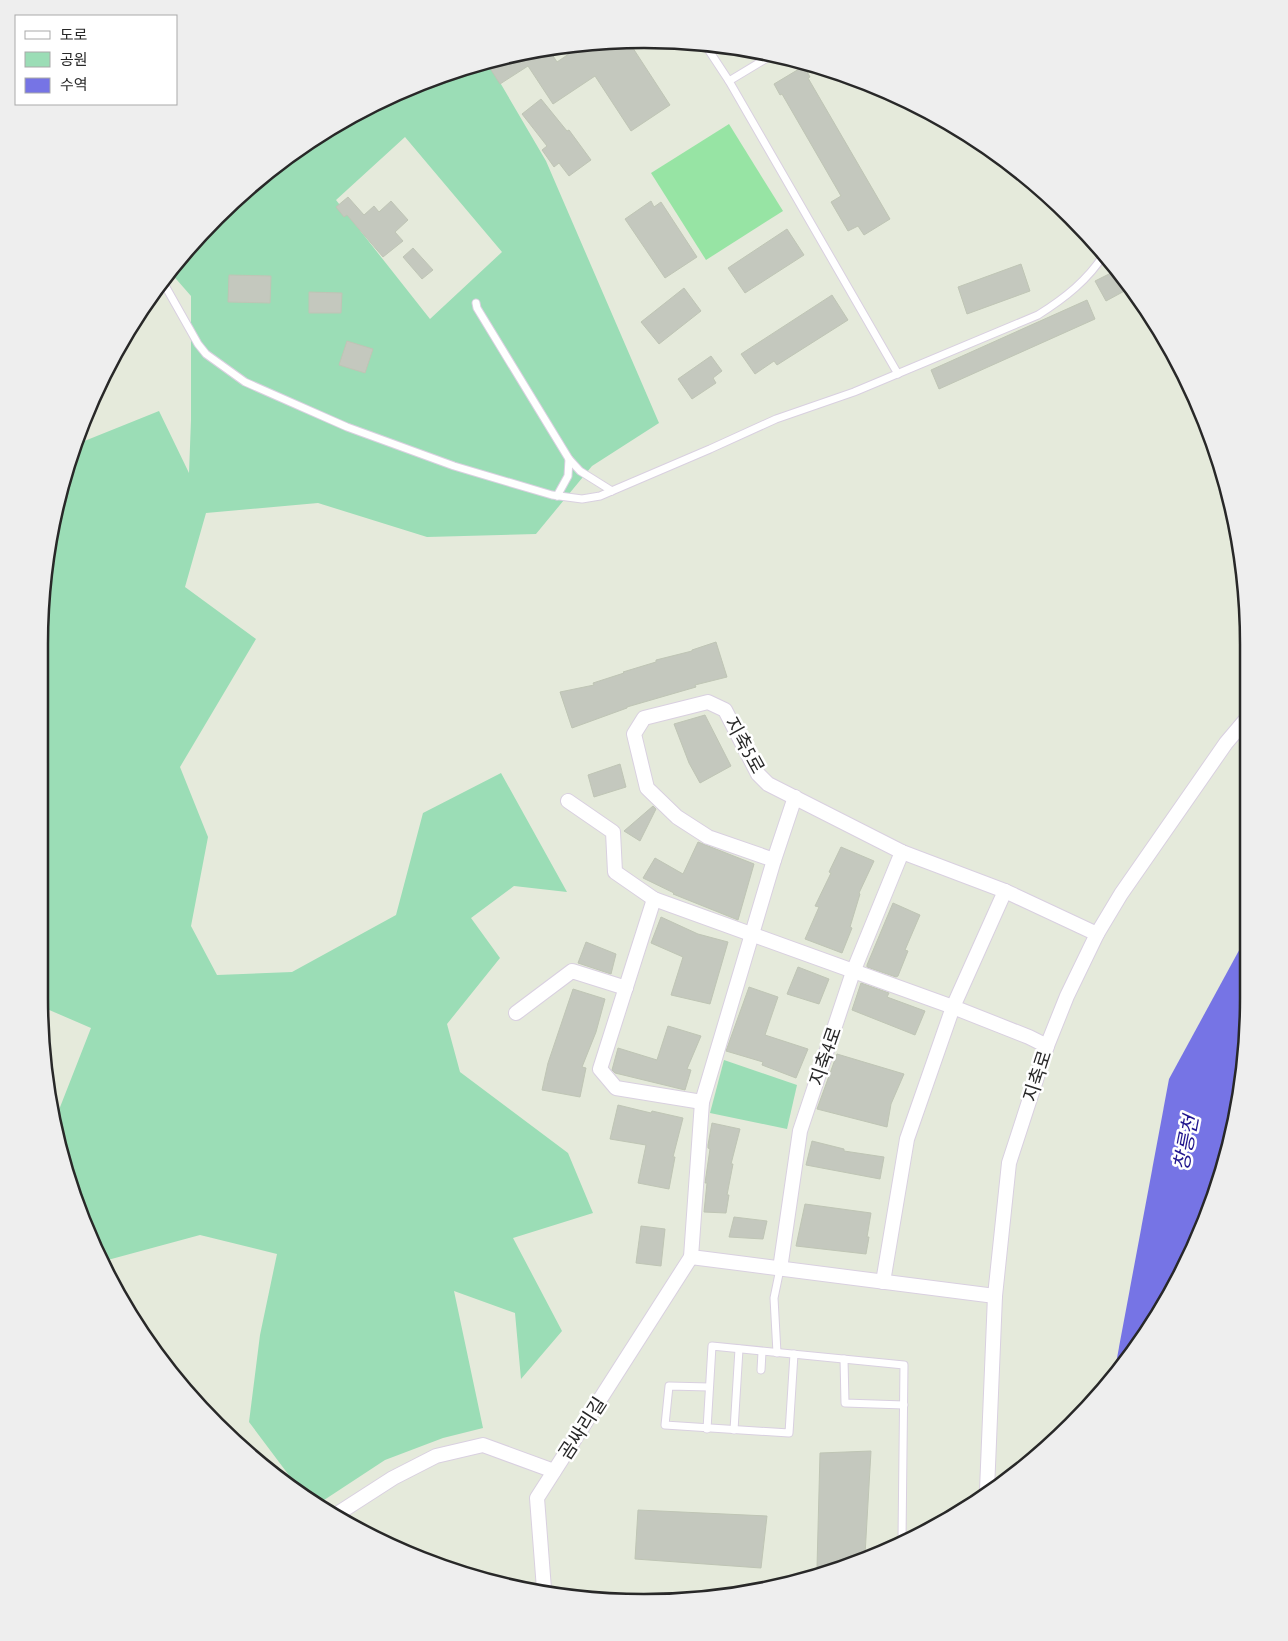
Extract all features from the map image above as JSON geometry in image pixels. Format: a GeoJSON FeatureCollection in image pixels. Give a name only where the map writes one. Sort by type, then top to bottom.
{"type":"FeatureCollection","features":[{"type":"Feature","properties":{"kind":"street","name":"지축5로"},"geometry":{"type":"LineString","coordinates":[[774,860],[708,837],[677,817],[647,788],[634,734],[644,718],[708,702],[725,710],[758,774],[768,784],[902,852],[1005,891],[1097,934]]}},
{"type":"Feature","properties":{"kind":"street","name":"지축로"},"geometry":{"type":"LineString","coordinates":[[987,1484],[995,1296],[1009,1163],[1047,1046],[1067,996],[1097,934],[1121,894],[1221,751],[1240,728]]}},
{"type":"Feature","properties":{"kind":"street"},"geometry":{"type":"LineString","coordinates":[[795,797],[774,860],[702,1102],[691,1257],[995,1296]]}},
{"type":"Feature","properties":{"kind":"street"},"geometry":{"type":"LineString","coordinates":[[568,801],[613,832],[615,872],[654,899],[953,1007],[1047,1046]]}},
{"type":"Feature","properties":{"kind":"street","name":"지축4로"},"geometry":{"type":"LineString","coordinates":[[780,1269],[800,1131],[853,972],[902,852]]}},
{"type":"Feature","properties":{"kind":"street"},"geometry":{"type":"LineString","coordinates":[[884,1282],[907,1139],[953,1007],[1005,891]]}},
{"type":"Feature","properties":{"kind":"street"},"geometry":{"type":"LineString","coordinates":[[654,899],[600,1068],[616,1088],[702,1102]]}},
{"type":"Feature","properties":{"kind":"street"},"geometry":{"type":"LineString","coordinates":[[516,1013],[572,971],[626,988]]}},
{"type":"Feature","properties":{"kind":"street","name":"곰싸리길"},"geometry":{"type":"LineString","coordinates":[[342,1511],[393,1478],[436,1456],[483,1445],[554,1471],[691,1257]]}},
{"type":"Feature","properties":{"kind":"street"},"geometry":{"type":"LineString","coordinates":[[544,1584],[537,1498],[554,1471]]}},
{"type":"Feature","properties":{"kind":"lane"},"geometry":{"type":"LineString","coordinates":[[709,52],[729,81],[898,374]]}},
{"type":"Feature","properties":{"kind":"lane"},"geometry":{"type":"LineString","coordinates":[[729,81],[764,60]]}},
{"type":"Feature","properties":{"kind":"lane"},"geometry":{"type":"LineString","coordinates":[[166,288],[202,349],[219,364],[245,382],[347,427],[454,466],[558,496],[582,499],[600,496],[776,419],[854,392],[1038,315],[1062,300],[1076,288],[1100,260]]}},
{"type":"Feature","properties":{"kind":"lane"},"geometry":{"type":"LineString","coordinates":[[476,303],[568,459],[580,471],[612,491]]}},
{"type":"Feature","properties":{"kind":"lane"},"geometry":{"type":"LineString","coordinates":[[558,496],[568,476],[568,459]]}},
{"type":"Feature","properties":{"kind":"lane"},"geometry":{"type":"LineString","coordinates":[[777,1353],[774,1298],[780,1269]]}},
{"type":"Feature","properties":{"kind":"lane"},"geometry":{"type":"LineString","coordinates":[[707,1429],[712,1346],[904,1365],[902,1535]]}},
{"type":"Feature","properties":{"kind":"lane"},"geometry":{"type":"LineString","coordinates":[[734,1430],[739,1349]]}},
{"type":"Feature","properties":{"kind":"lane"},"geometry":{"type":"LineString","coordinates":[[761,1370],[762,1352]]}},
{"type":"Feature","properties":{"kind":"lane"},"geometry":{"type":"LineString","coordinates":[[709,1387],[669,1386],[665,1425],[788,1433],[794,1354]]}},
{"type":"Feature","properties":{"kind":"lane"},"geometry":{"type":"LineString","coordinates":[[844,1359],[845,1403],[904,1405]]}},
{"type":"Feature","properties":{"kind":"green space"},"geometry":{"type":"Polygon","coordinates":[[[491,68],[546,161],[659,423],[592,466],[536,534],[427,537],[318,503],[206,513],[185,587],[256,639],[180,767],[208,837],[191,926],[217,975],[292,972],[396,915],[423,813],[501,773],[567,892],[514,886],[471,918],[500,958],[447,1024],[460,1072],[568,1153],[593,1213],[513,1238],[562,1331],[521,1379],[515,1313],[454,1291],[483,1428],[443,1438],[385,1460],[324,1500],[290,1476],[249,1422],[260,1335],[277,1254],[200,1235],[108,1260],[79,1189],[59,1111],[91,1028],[48,1010],[48,644],[49,605],[59,528],[68,490],[83,442],[159,411],[189,473],[191,296],[174,277],[222,222],[281,171],[346,127],[380,109],[452,79],[491,68]],[[405,137],[336,200],[430,319],[502,252],[405,137]]]}},
{"type":"Feature","properties":{"kind":"green space"},"geometry":{"type":"Polygon","coordinates":[[[729,124],[783,211],[706,260],[651,173],[729,124]]]}},
{"type":"Feature","properties":{"kind":"green space"},"geometry":{"type":"Polygon","coordinates":[[[724,1060],[797,1085],[787,1129],[710,1113],[724,1060]]]}},
{"type":"Feature","properties":{"kind":"water","name":"창릉천"},"geometry":{"type":"Polygon","coordinates":[[[1240,949],[1239,1036],[1235,1075],[1229,1113],[1209,1189],[1179,1261],[1161,1295],[1116,1361],[1169,1079],[1240,949]]]}},
{"type":"Feature","properties":{"kind":"building"},"geometry":{"type":"Polygon","coordinates":[[[633,48],[670,105],[631,131],[595,76],[553,104],[528,66],[500,84],[490,68],[553,55],[557,62],[571,52],[633,48]]]}},
{"type":"Feature","properties":{"kind":"building"},"geometry":{"type":"Polygon","coordinates":[[[800,69],[806,70],[810,77],[808,78],[890,219],[864,235],[858,226],[848,231],[831,202],[841,196],[782,94],[780,95],[774,84],[800,69]]]}},
{"type":"Feature","properties":{"kind":"building"},"geometry":{"type":"Polygon","coordinates":[[[541,99],[567,131],[569,130],[591,160],[569,176],[559,163],[554,167],[542,150],[547,146],[522,114],[541,99]]]}},
{"type":"Feature","properties":{"kind":"building"},"geometry":{"type":"Polygon","coordinates":[[[348,197],[364,215],[374,206],[379,212],[391,201],[408,220],[395,232],[403,241],[383,257],[347,215],[344,217],[336,207],[348,197]]]}},
{"type":"Feature","properties":{"kind":"building"},"geometry":{"type":"Polygon","coordinates":[[[651,201],[654,207],[661,202],[697,257],[665,278],[625,219],[651,201]]]}},
{"type":"Feature","properties":{"kind":"building"},"geometry":{"type":"Polygon","coordinates":[[[787,229],[804,255],[745,293],[728,268],[787,229]]]}},
{"type":"Feature","properties":{"kind":"building"},"geometry":{"type":"Polygon","coordinates":[[[413,248],[433,270],[422,279],[403,257],[413,248]]]}},
{"type":"Feature","properties":{"kind":"building"},"geometry":{"type":"Polygon","coordinates":[[[1021,264],[1030,291],[967,314],[958,287],[1021,264]]]}},
{"type":"Feature","properties":{"kind":"building"},"geometry":{"type":"Polygon","coordinates":[[[1111,273],[1124,291],[1106,301],[1095,281],[1111,273]]]}},
{"type":"Feature","properties":{"kind":"building"},"geometry":{"type":"Polygon","coordinates":[[[229,275],[271,276],[270,303],[228,302],[229,275]]]}},
{"type":"Feature","properties":{"kind":"building"},"geometry":{"type":"Polygon","coordinates":[[[684,288],[701,311],[659,344],[641,322],[684,288]]]}},
{"type":"Feature","properties":{"kind":"building"},"geometry":{"type":"Polygon","coordinates":[[[309,292],[342,293],[341,313],[309,313],[309,292]]]}},
{"type":"Feature","properties":{"kind":"building"},"geometry":{"type":"Polygon","coordinates":[[[832,295],[848,320],[777,365],[774,361],[755,374],[741,354],[832,295]]]}},
{"type":"Feature","properties":{"kind":"building"},"geometry":{"type":"Polygon","coordinates":[[[1087,300],[1095,319],[939,389],[931,370],[1087,300]]]}},
{"type":"Feature","properties":{"kind":"building"},"geometry":{"type":"Polygon","coordinates":[[[347,341],[373,349],[365,373],[339,365],[347,341]]]}},
{"type":"Feature","properties":{"kind":"building"},"geometry":{"type":"Polygon","coordinates":[[[711,356],[722,371],[713,378],[716,383],[692,399],[678,379],[711,356]]]}},
{"type":"Feature","properties":{"kind":"building"},"geometry":{"type":"Polygon","coordinates":[[[716,642],[727,677],[695,685],[696,687],[627,707],[572,728],[560,692],[594,685],[593,683],[656,662],[656,660],[692,651],[716,642]]]}},
{"type":"Feature","properties":{"kind":"building"},"geometry":{"type":"Polygon","coordinates":[[[705,715],[731,766],[700,783],[689,763],[674,724],[705,715]]]}},
{"type":"Feature","properties":{"kind":"building"},"geometry":{"type":"Polygon","coordinates":[[[620,764],[626,787],[594,797],[588,775],[620,764]]]}},
{"type":"Feature","properties":{"kind":"building"},"geometry":{"type":"Polygon","coordinates":[[[653,806],[656,809],[640,841],[624,831],[653,806]]]}},
{"type":"Feature","properties":{"kind":"building"},"geometry":{"type":"Polygon","coordinates":[[[698,842],[754,864],[738,920],[673,894],[643,878],[655,858],[683,874],[698,842]]]}},
{"type":"Feature","properties":{"kind":"building"},"geometry":{"type":"Polygon","coordinates":[[[841,847],[874,861],[859,893],[850,927],[852,928],[842,953],[805,939],[819,907],[815,906],[841,847]]]}},
{"type":"Feature","properties":{"kind":"building"},"geometry":{"type":"Polygon","coordinates":[[[893,903],[920,915],[905,950],[908,951],[896,977],[867,967],[893,903]]]}},
{"type":"Feature","properties":{"kind":"building"},"geometry":{"type":"Polygon","coordinates":[[[661,917],[698,934],[728,942],[710,1004],[671,995],[683,957],[651,943],[661,917]]]}},
{"type":"Feature","properties":{"kind":"building"},"geometry":{"type":"Polygon","coordinates":[[[586,942],[616,954],[611,974],[578,963],[586,942]]]}},
{"type":"Feature","properties":{"kind":"building"},"geometry":{"type":"Polygon","coordinates":[[[798,967],[829,979],[819,1004],[787,994],[798,967]]]}},
{"type":"Feature","properties":{"kind":"building"},"geometry":{"type":"Polygon","coordinates":[[[861,983],[889,993],[887,997],[925,1011],[915,1035],[852,1010],[861,983]]]}},
{"type":"Feature","properties":{"kind":"building"},"geometry":{"type":"Polygon","coordinates":[[[749,987],[778,997],[765,1035],[808,1049],[796,1078],[762,1065],[763,1062],[726,1051],[749,987]]]}},
{"type":"Feature","properties":{"kind":"building"},"geometry":{"type":"Polygon","coordinates":[[[573,989],[605,999],[596,1032],[582,1067],[586,1068],[580,1097],[542,1090],[548,1063],[573,989]]]}},
{"type":"Feature","properties":{"kind":"building"},"geometry":{"type":"Polygon","coordinates":[[[668,1026],[701,1036],[687,1069],[691,1070],[685,1090],[615,1073],[612,1070],[618,1048],[657,1060],[668,1026]]]}},
{"type":"Feature","properties":{"kind":"building"},"geometry":{"type":"Polygon","coordinates":[[[837,1054],[904,1074],[891,1104],[887,1127],[817,1109],[837,1054]]]}},
{"type":"Feature","properties":{"kind":"building"},"geometry":{"type":"Polygon","coordinates":[[[618,1105],[683,1118],[673,1157],[675,1157],[669,1189],[638,1183],[646,1145],[610,1139],[618,1105]]]}},
{"type":"Feature","properties":{"kind":"building"},"geometry":{"type":"Polygon","coordinates":[[[712,1123],[740,1129],[731,1164],[733,1164],[727,1195],[729,1195],[726,1213],[704,1212],[707,1183],[705,1183],[710,1149],[708,1145],[712,1123]]]}},
{"type":"Feature","properties":{"kind":"building"},"geometry":{"type":"Polygon","coordinates":[[[812,1141],[844,1149],[844,1151],[884,1157],[880,1179],[806,1165],[812,1141]]]}},
{"type":"Feature","properties":{"kind":"building"},"geometry":{"type":"Polygon","coordinates":[[[805,1204],[871,1213],[866,1254],[796,1246],[805,1204]]]}},
{"type":"Feature","properties":{"kind":"building"},"geometry":{"type":"Polygon","coordinates":[[[734,1217],[767,1221],[763,1239],[729,1237],[734,1217]]]}},
{"type":"Feature","properties":{"kind":"building"},"geometry":{"type":"Polygon","coordinates":[[[641,1226],[665,1229],[661,1266],[636,1263],[641,1226]]]}},
{"type":"Feature","properties":{"kind":"building"},"geometry":{"type":"Polygon","coordinates":[[[871,1451],[865,1551],[817,1567],[820,1453],[871,1451]]]}},
{"type":"Feature","properties":{"kind":"building"},"geometry":{"type":"Polygon","coordinates":[[[638,1510],[767,1516],[761,1568],[635,1559],[638,1510]]]}}]}
